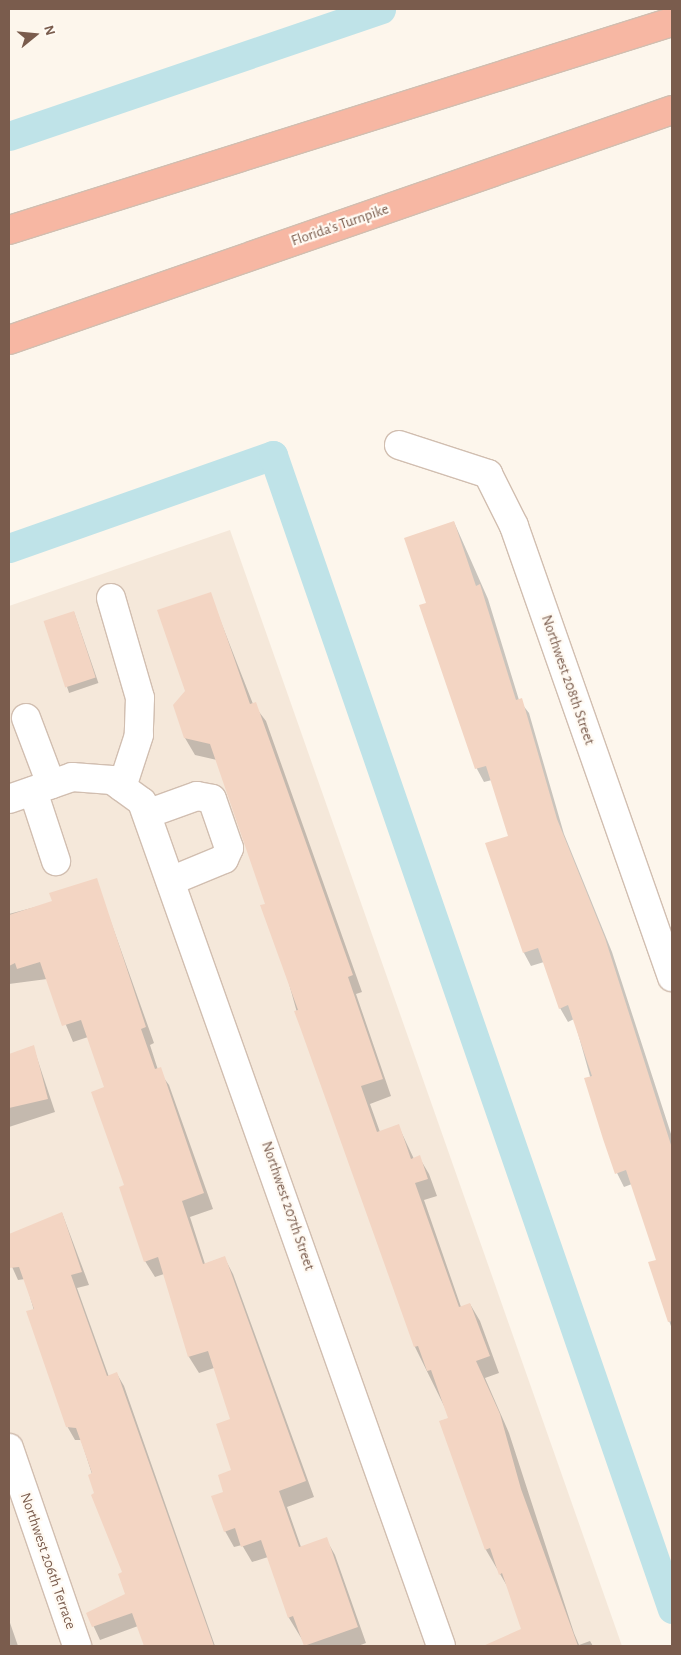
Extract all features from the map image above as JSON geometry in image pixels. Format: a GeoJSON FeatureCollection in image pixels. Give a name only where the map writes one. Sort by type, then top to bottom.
{"type":"FeatureCollection","features":[{"type":"Feature","properties":{"kind":"highway"},"geometry":{"type":"LineString","coordinates":[[9,230],[672,22]]}},
{"type":"Feature","properties":{"kind":"highway","name":"Florida's Turnpike"},"geometry":{"type":"LineString","coordinates":[[9,340],[672,110]]}},
{"type":"Feature","properties":{"kind":"street","name":"Northwest 208th Street"},"geometry":{"type":"LineString","coordinates":[[399,446],[488,474],[514,526],[672,977]]}},
{"type":"Feature","properties":{"kind":"street"},"geometry":{"type":"LineString","coordinates":[[31,791],[72,777],[117,784],[139,735],[140,698],[111,598]]}},
{"type":"Feature","properties":{"kind":"street"},"geometry":{"type":"LineString","coordinates":[[26,718],[31,791],[56,862]]}},
{"type":"Feature","properties":{"kind":"street","name":"Northwest 207th Street"},"geometry":{"type":"LineString","coordinates":[[117,784],[142,802],[173,880],[442,1646]]}},
{"type":"Feature","properties":{"kind":"street"},"geometry":{"type":"LineString","coordinates":[[147,814],[197,796],[212,799],[229,848],[224,859],[173,880]]}},
{"type":"Feature","properties":{"kind":"street","name":"Northwest 206th Terrace"},"geometry":{"type":"LineString","coordinates":[[9,1448],[77,1646]]}},
{"type":"Feature","properties":{"kind":"shaded area"},"geometry":{"type":"Polygon","coordinates":[[[230,530],[622,1646],[9,1646],[9,606],[230,530]]]}},
{"type":"Feature","properties":{"kind":"building"},"geometry":{"type":"Polygon","coordinates":[[[454,521],[476,586],[480,584],[516,700],[522,698],[557,819],[605,938],[672,1148],[672,1321],[668,1322],[648,1262],[656,1260],[626,1170],[615,1174],[603,1139],[584,1078],[592,1076],[568,1005],[559,1009],[538,948],[523,953],[485,843],[508,836],[486,766],[475,769],[419,605],[426,603],[404,538],[454,521]]]}},
{"type":"Feature","properties":{"kind":"building"},"geometry":{"type":"Polygon","coordinates":[[[211,592],[250,704],[256,702],[353,975],[348,977],[383,1079],[361,1086],[377,1132],[399,1124],[411,1159],[420,1155],[428,1179],[415,1183],[459,1307],[470,1303],[490,1356],[476,1361],[500,1414],[521,1489],[578,1646],[483,1646],[521,1629],[502,1573],[499,1575],[490,1548],[485,1550],[439,1421],[448,1418],[431,1370],[427,1371],[418,1346],[414,1347],[294,1011],[298,1010],[260,905],[265,904],[210,744],[184,738],[173,705],[185,691],[157,610],[211,592]]]}},
{"type":"Feature","properties":{"kind":"building"},"geometry":{"type":"Polygon","coordinates":[[[74,611],[96,678],[65,687],[44,621],[74,611]]]}},
{"type":"Feature","properties":{"kind":"building"},"geometry":{"type":"Polygon","coordinates":[[[97,878],[146,1027],[141,1029],[155,1069],[161,1067],[204,1193],[182,1201],[203,1264],[225,1256],[306,1481],[279,1491],[299,1547],[327,1537],[358,1627],[304,1646],[293,1616],[288,1618],[261,1540],[241,1547],[235,1528],[224,1532],[211,1496],[223,1492],[218,1475],[231,1470],[216,1424],[230,1419],[208,1351],[188,1357],[158,1257],[144,1262],[119,1187],[124,1185],[91,1092],[104,1087],[81,1020],[62,1026],[40,962],[17,969],[15,963],[9,966],[9,915],[52,901],[49,893],[97,878]]]}},
{"type":"Feature","properties":{"kind":"building"},"geometry":{"type":"Polygon","coordinates":[[[34,1045],[48,1099],[9,1108],[9,1054],[34,1045]]]}},
{"type":"Feature","properties":{"kind":"building"},"geometry":{"type":"Polygon","coordinates":[[[62,1212],[82,1272],[71,1275],[107,1376],[117,1372],[214,1646],[144,1646],[132,1613],[92,1627],[86,1613],[125,1594],[118,1574],[122,1572],[91,1495],[94,1493],[88,1475],[92,1473],[76,1428],[66,1427],[26,1311],[34,1309],[19,1267],[9,1268],[9,1234],[62,1212]]]}},
{"type":"Feature","properties":{"kind":"waterway"},"geometry":{"type":"LineString","coordinates":[[9,136],[381,9]]}},
{"type":"Feature","properties":{"kind":"waterway"},"geometry":{"type":"LineString","coordinates":[[9,548],[273,455],[672,1609]]}}]}
